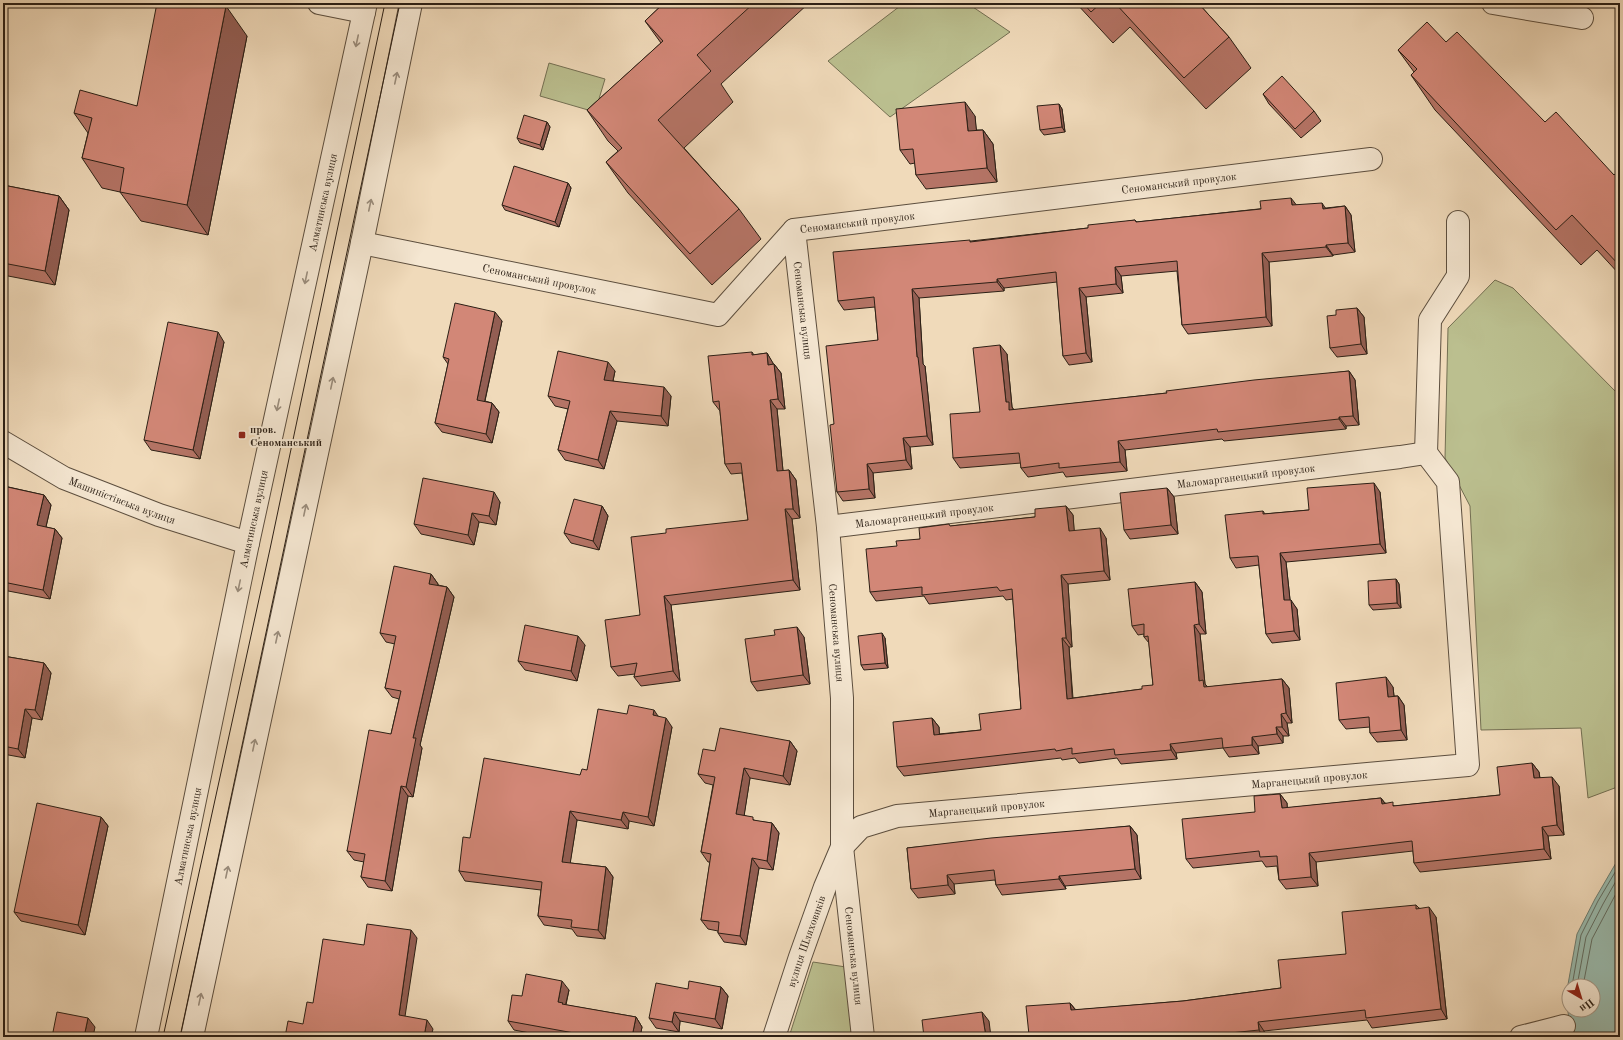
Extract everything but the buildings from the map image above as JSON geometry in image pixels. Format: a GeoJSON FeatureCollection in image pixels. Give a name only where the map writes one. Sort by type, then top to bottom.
{"type":"FeatureCollection","features":[{"type":"Feature","properties":{"kind":"street"},"geometry":{"type":"LineString","coordinates":[[319,3],[365,8]]}},
{"type":"Feature","properties":{"kind":"street"},"geometry":{"type":"LineString","coordinates":[[192,1037],[362,244],[411,3]]}},
{"type":"Feature","properties":{"kind":"street"},"geometry":{"type":"LineString","coordinates":[[1493,3],[1582,18]]}},
{"type":"Feature","properties":{"kind":"street","name":"Алматинська вулиця"},"geometry":{"type":"LineString","coordinates":[[146,1037],[248,543],[365,8]]}},
{"type":"Feature","properties":{"kind":"street","name":"Сеноманський провулок"},"geometry":{"type":"LineString","coordinates":[[362,244],[718,315],[794,230],[1371,159]]}},
{"type":"Feature","properties":{"kind":"street"},"geometry":{"type":"LineString","coordinates":[[1426,453],[1430,320],[1458,276],[1458,222]]}},
{"type":"Feature","properties":{"kind":"street","name":"Сеноманська вулиця"},"geometry":{"type":"LineString","coordinates":[[794,230],[828,527],[842,698],[842,847],[862,1037]]}},
{"type":"Feature","properties":{"kind":"street","name":"Машиністівська вулиця"},"geometry":{"type":"LineString","coordinates":[[3,442],[64,478],[159,515],[248,543]]}},
{"type":"Feature","properties":{"kind":"street","name":"Маломарганецький провулок"},"geometry":{"type":"LineString","coordinates":[[828,527],[1426,453]]}},
{"type":"Feature","properties":{"kind":"street","name":"Марганецький провулок"},"geometry":{"type":"LineString","coordinates":[[842,847],[861,827],[897,816],[1468,765],[1448,482],[1426,453]]}},
{"type":"Feature","properties":{"kind":"street","name":"вулиця Шляховиків"},"geometry":{"type":"LineString","coordinates":[[774,1037],[817,908],[842,847]]}},
{"type":"Feature","properties":{"kind":"street"},"geometry":{"type":"LineString","coordinates":[[1521,1037],[1564,1026]]}},
{"type":"Feature","properties":{"kind":"green space"},"geometry":{"type":"Polygon","coordinates":[[[904,3],[967,3],[1010,32],[890,117],[828,61],[904,3]]]}},
{"type":"Feature","properties":{"kind":"green space"},"geometry":{"type":"Polygon","coordinates":[[[549,63],[605,79],[595,112],[540,96],[549,63]]]}},
{"type":"Feature","properties":{"kind":"green space"},"geometry":{"type":"Polygon","coordinates":[[[1495,280],[1513,288],[1620,396],[1620,786],[1588,798],[1581,728],[1481,730],[1470,506],[1445,458],[1448,328],[1495,280]]]}},
{"type":"Feature","properties":{"kind":"green space"},"geometry":{"type":"Polygon","coordinates":[[[813,962],[846,967],[852,1037],[789,1037],[813,962]]]}},
{"type":"Feature","properties":{"kind":"water"},"geometry":{"type":"Polygon","coordinates":[[[1620,856],[1620,1037],[1572,1037],[1569,1018],[1601,1018],[1601,978],[1569,978],[1577,934],[1620,856]]]}},
{"type":"Feature","properties":{"kind":"tram line"},"geometry":{"type":"LineString","coordinates":[[163,1037],[270,549],[385,3]]}},
{"type":"Feature","properties":{"kind":"tram line"},"geometry":{"type":"LineString","coordinates":[[180,1037],[400,3]]}},
{"type":"Feature","properties":{"kind":"place","name":"пров. Сеноманський"},"geometry":{"type":"Point","coordinates":[242,435]}}]}
